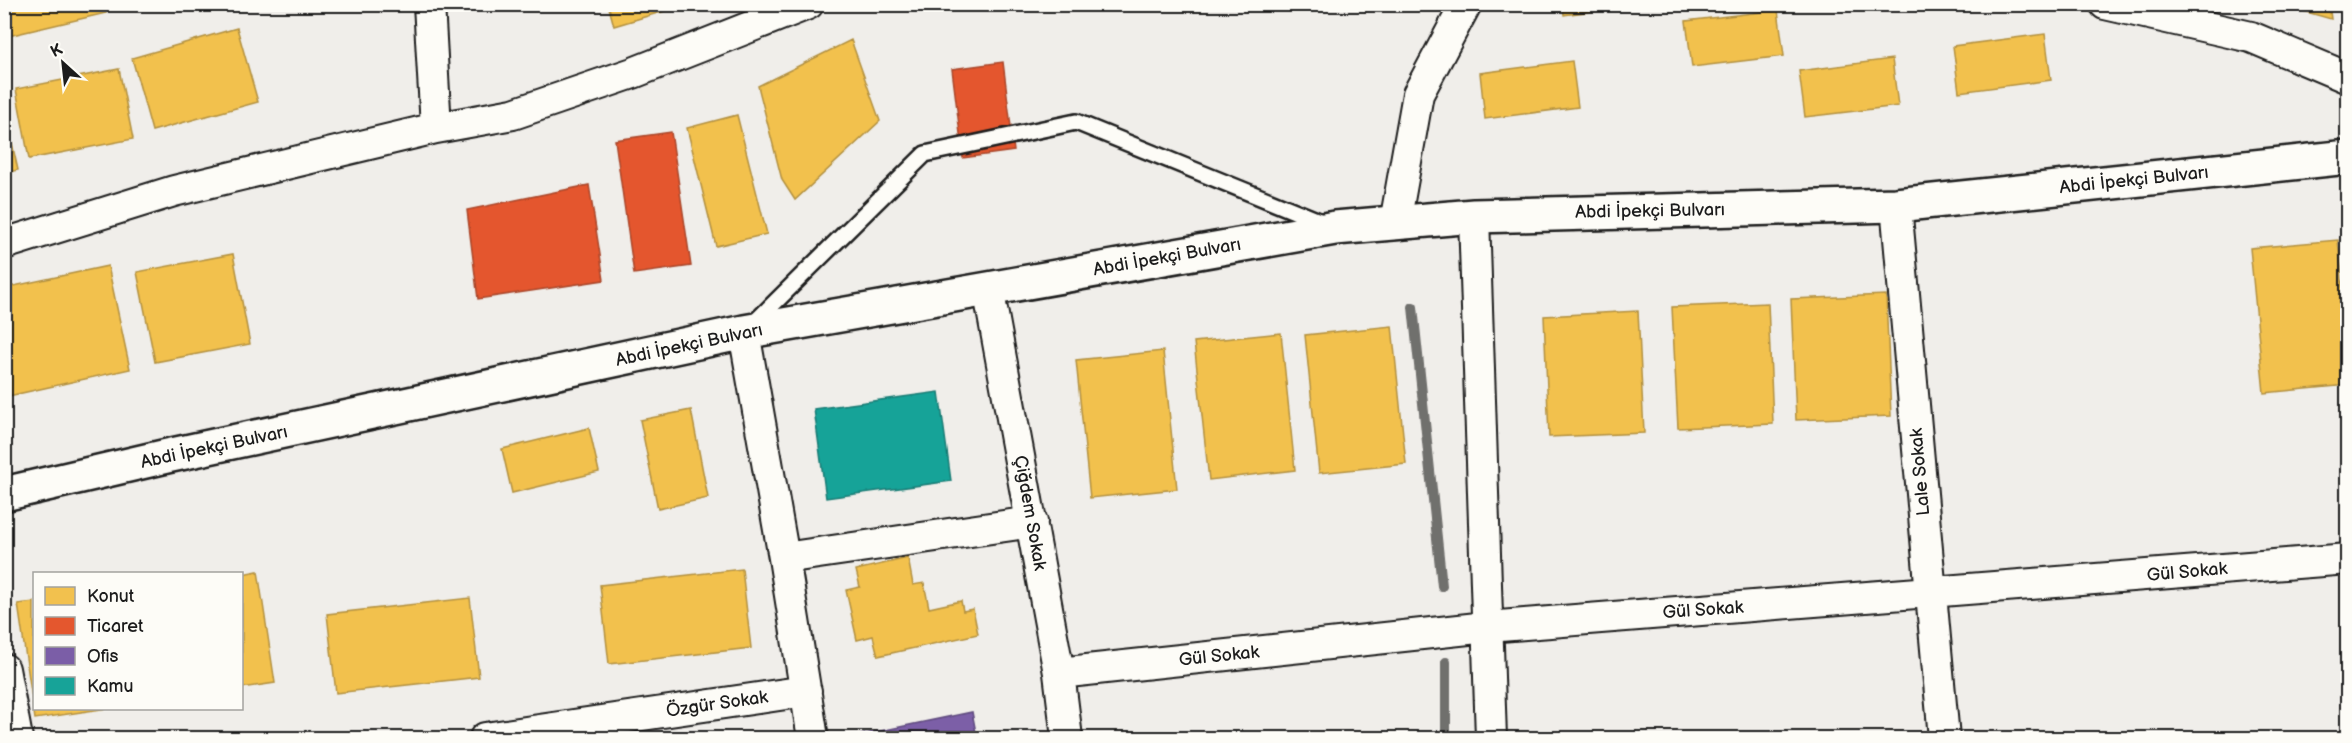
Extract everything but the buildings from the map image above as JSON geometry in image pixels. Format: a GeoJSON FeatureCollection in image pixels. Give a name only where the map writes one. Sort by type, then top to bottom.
{"type":"FeatureCollection","features":[{"type":"Feature","properties":{"kind":"main road","name":"Abdi İpekçi Bulvarı"},"geometry":{"type":"LineString","coordinates":[[4,494],[167,456],[744,332],[1335,228],[1474,216],[1896,205],[2348,157]]}},
{"type":"Feature","properties":{"kind":"street"},"geometry":{"type":"LineString","coordinates":[[429,4],[436,128]]}},
{"type":"Feature","properties":{"kind":"street"},"geometry":{"type":"LineString","coordinates":[[4,244],[174,191],[436,128],[513,114],[633,73],[808,4]]}},
{"type":"Feature","properties":{"kind":"street"},"geometry":{"type":"LineString","coordinates":[[1395,223],[1419,94],[1466,4]]}},
{"type":"Feature","properties":{"kind":"street"},"geometry":{"type":"LineString","coordinates":[[2105,4],[2251,37],[2348,78]]}},
{"type":"Feature","properties":{"kind":"street","name":"Lale Sokak"},"geometry":{"type":"LineString","coordinates":[[1896,205],[1944,738]]}},
{"type":"Feature","properties":{"kind":"street"},"geometry":{"type":"LineString","coordinates":[[1474,216],[1491,738]]}},
{"type":"Feature","properties":{"kind":"street","name":"Çiğdem Sokak"},"geometry":{"type":"LineString","coordinates":[[988,288],[1059,673],[1067,738]]}},
{"type":"Feature","properties":{"kind":"street"},"geometry":{"type":"LineString","coordinates":[[744,332],[813,738]]}},
{"type":"Feature","properties":{"kind":"street"},"geometry":{"type":"LineString","coordinates":[[784,558],[1032,522]]}},
{"type":"Feature","properties":{"kind":"street","name":"Gül Sokak"},"geometry":{"type":"LineString","coordinates":[[1059,673],[1487,627],[2348,559]]}},
{"type":"Feature","properties":{"kind":"street"},"geometry":{"type":"LineString","coordinates":[[4,669],[17,738]]}},
{"type":"Feature","properties":{"kind":"street","name":"Özgür Sokak"},"geometry":{"type":"LineString","coordinates":[[485,738],[806,691]]}},
{"type":"Feature","properties":{"kind":"lane"},"geometry":{"type":"LineString","coordinates":[[744,332],[925,154],[1076,122],[1335,228]]}},
{"type":"Feature","properties":{"kind":"waterway"},"geometry":{"type":"LineString","coordinates":[[1413,307],[1442,586]]}},
{"type":"Feature","properties":{"kind":"waterway"},"geometry":{"type":"LineString","coordinates":[[1446,662],[1446,738]]}}]}
